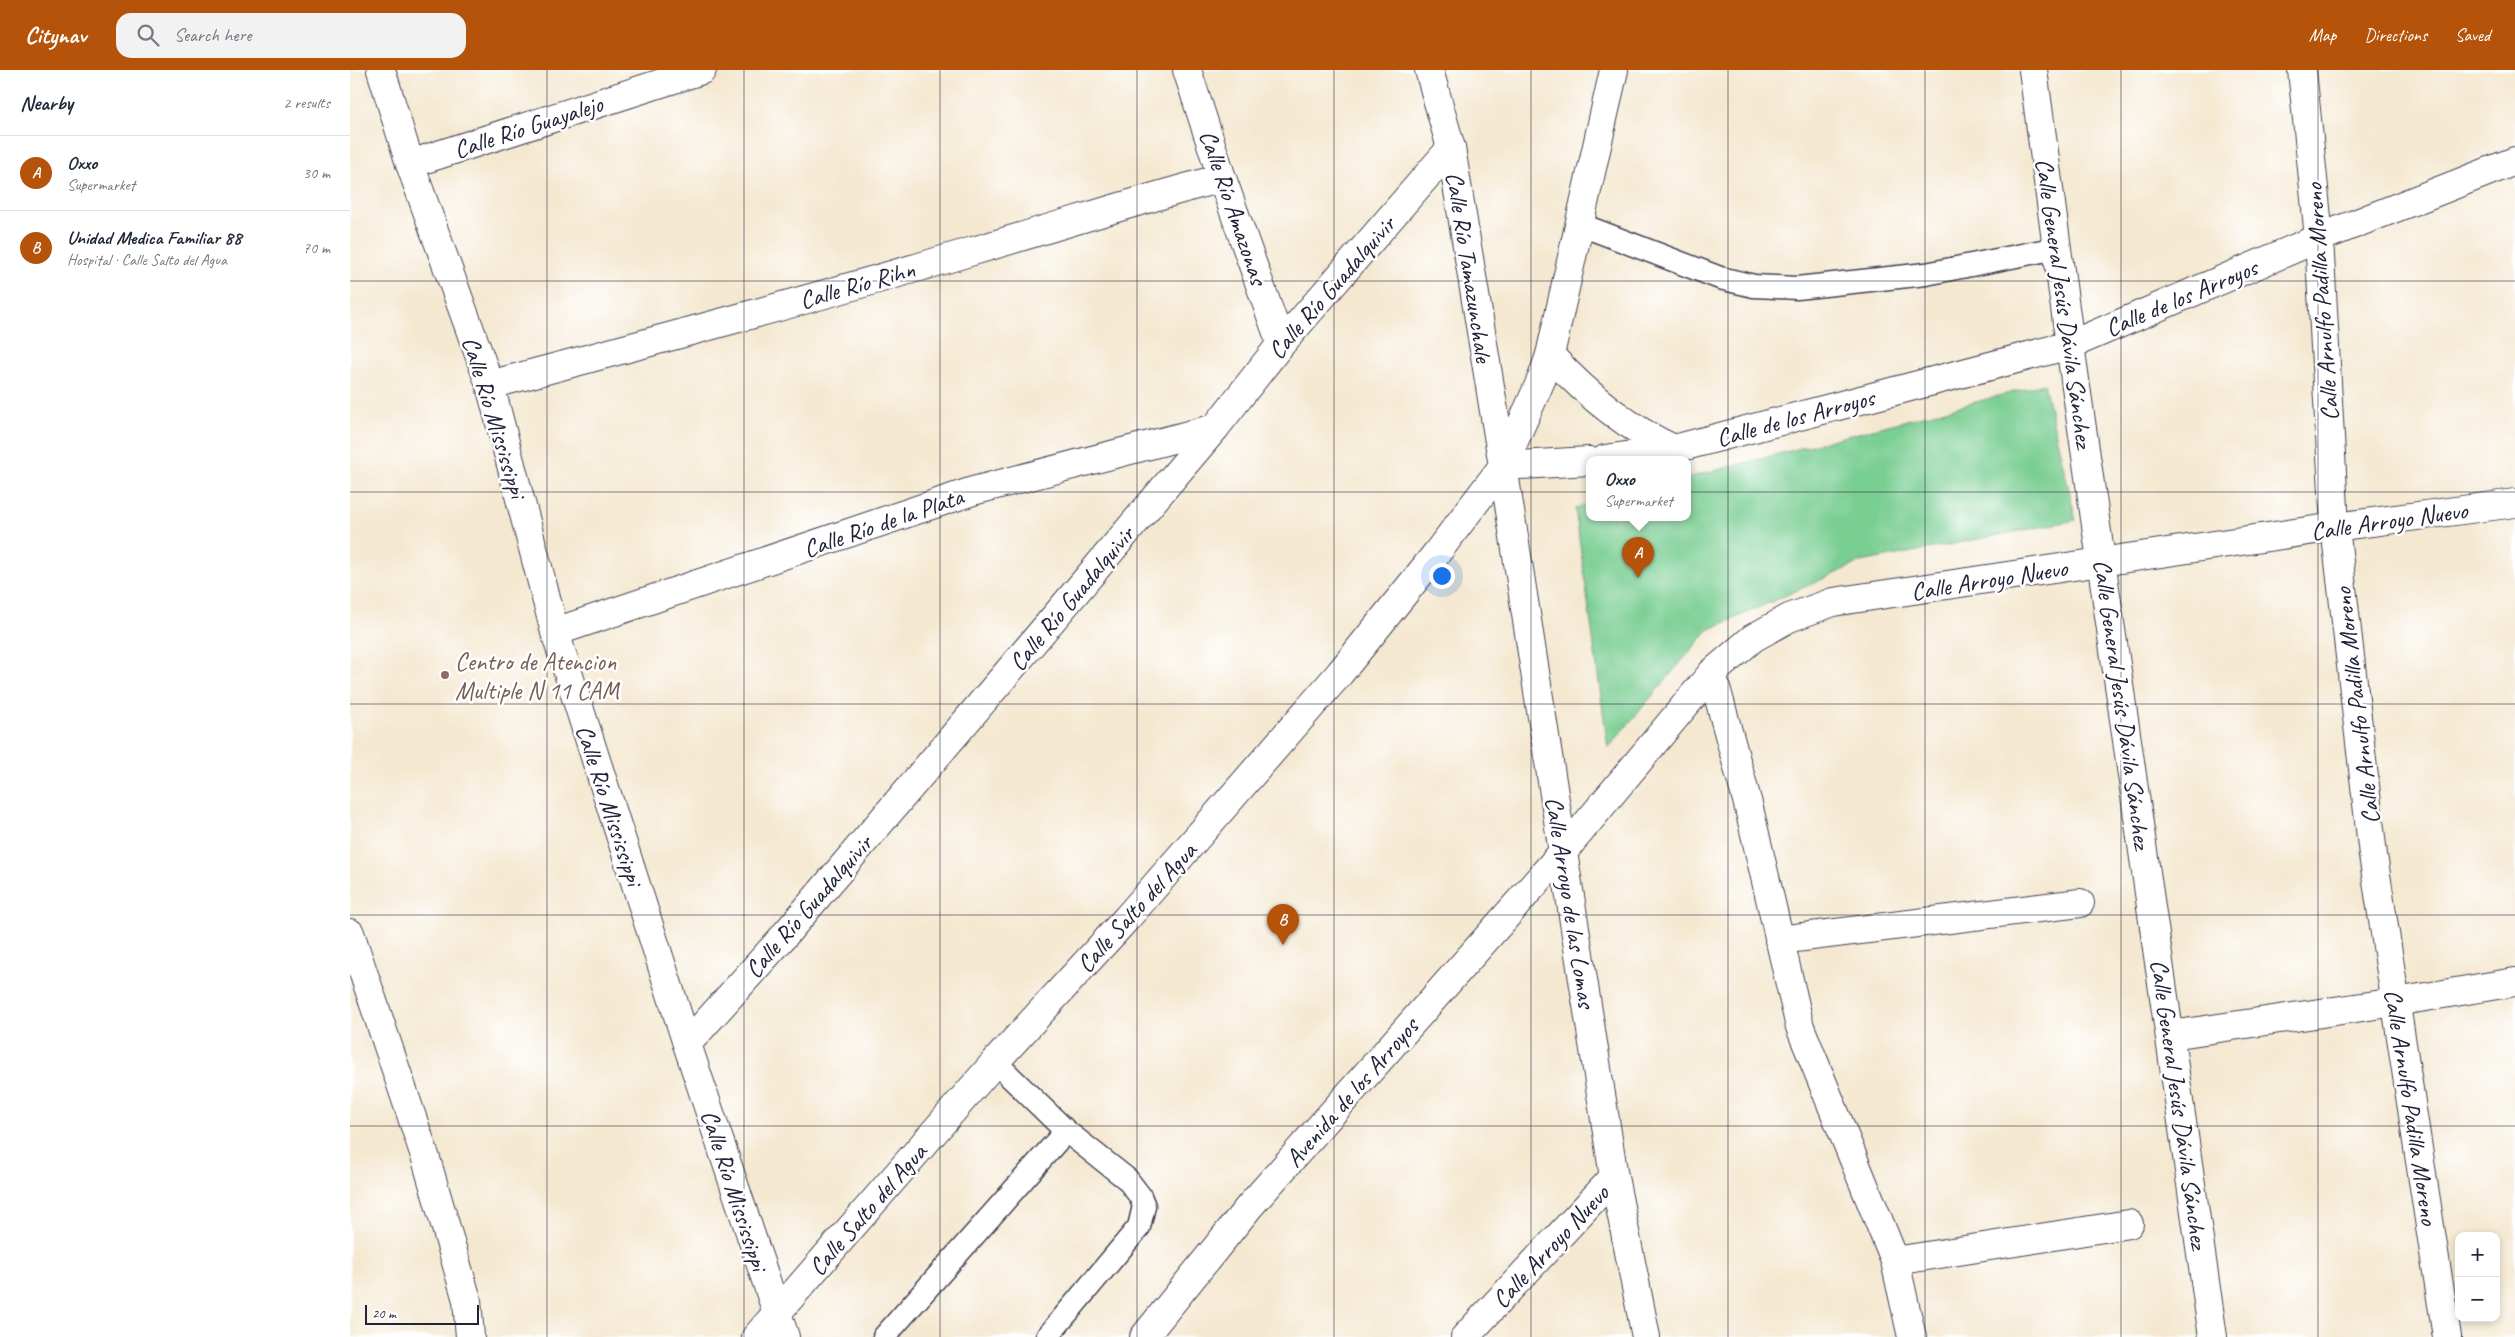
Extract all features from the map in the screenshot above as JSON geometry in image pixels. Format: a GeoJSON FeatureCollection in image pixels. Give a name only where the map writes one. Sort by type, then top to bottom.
{"type":"FeatureCollection","features":[{"type":"Feature","properties":{"kind":"street","name":"Calle Río Mississippi"},"geometry":{"type":"LineString","coordinates":[[381,70],[410,164],[490,385],[555,632],[687,1044],[780,1325]]}},
{"type":"Feature","properties":{"kind":"street","name":"Calle Río Guayalejo"},"geometry":{"type":"LineString","coordinates":[[410,164],[702,70]]}},
{"type":"Feature","properties":{"kind":"street","name":"Calle Río Amazonas"},"geometry":{"type":"LineString","coordinates":[[1188,70],[1222,178],[1281,344]]}},
{"type":"Feature","properties":{"kind":"street","name":"Calle Río Tamazunchale"},"geometry":{"type":"LineString","coordinates":[[1429,70],[1451,148],[1503,466]]}},
{"type":"Feature","properties":{"kind":"street","name":"Calle Salto del Agua"},"geometry":{"type":"LineString","coordinates":[[756,1337],[780,1325],[995,1062],[1127,918],[1333,681],[1436,554],[1503,466],[1542,378],[1550,355],[1614,70]]}},
{"type":"Feature","properties":{"kind":"street","name":"Calle General Jesús Dávila Sánchez"},"geometry":{"type":"LineString","coordinates":[[2033,70],[2070,345],[2214,1337]]}},
{"type":"Feature","properties":{"kind":"street","name":"Calle Arnulfo Padilla Moreno"},"geometry":{"type":"LineString","coordinates":[[2302,70],[2319,238],[2335,527],[2373,855],[2447,1337]]}},
{"type":"Feature","properties":{"kind":"street","name":"Calle Río Guadalquivir"},"geometry":{"type":"LineString","coordinates":[[687,1044],[790,930],[1215,428],[1281,344],[1451,148]]}},
{"type":"Feature","properties":{"kind":"street","name":"Calle de los Arroyos"},"geometry":{"type":"LineString","coordinates":[[1626,456],[1674,449],[2070,345],[2319,238],[2515,161]]}},
{"type":"Feature","properties":{"kind":"street","name":"Calle Río Rihn"},"geometry":{"type":"LineString","coordinates":[[490,385],[877,279],[1132,201],[1222,178]]}},
{"type":"Feature","properties":{"kind":"street"},"geometry":{"type":"LineString","coordinates":[[1550,355],[1573,380],[1601,404],[1631,425],[1674,449]]}},
{"type":"Feature","properties":{"kind":"street","name":"Calle Río de la Plata"},"geometry":{"type":"LineString","coordinates":[[555,632],[973,491],[1215,428]]}},
{"type":"Feature","properties":{"kind":"street"},"geometry":{"type":"LineString","coordinates":[[1503,466],[1586,462]]}},
{"type":"Feature","properties":{"kind":"street","name":"Calle Arroyo de las Lomas"},"geometry":{"type":"LineString","coordinates":[[1503,466],[1614,1177],[1646,1337]]}},
{"type":"Feature","properties":{"kind":"street","name":"Calle Arroyo Nuevo"},"geometry":{"type":"LineString","coordinates":[[1563,852],[1712,673],[1753,638],[1790,618],[1833,602],[2335,527],[2515,503]]}},
{"type":"Feature","properties":{"kind":"street"},"geometry":{"type":"LineString","coordinates":[[1712,673],[1748,804],[1800,1027],[1837,1112],[1895,1261],[1912,1337]]}},
{"type":"Feature","properties":{"kind":"street","name":"Avenida de los Arroyos"},"geometry":{"type":"LineString","coordinates":[[1144,1337],[1249,1207],[1563,852]]}},
{"type":"Feature","properties":{"kind":"street"},"geometry":{"type":"LineString","coordinates":[[1779,940],[2080,902]]}},
{"type":"Feature","properties":{"kind":"street"},"geometry":{"type":"LineString","coordinates":[[350,932],[426,1159],[466,1300],[470,1337]]}},
{"type":"Feature","properties":{"kind":"street"},"geometry":{"type":"LineString","coordinates":[[2171,1035],[2396,1002],[2515,982]]}},
{"type":"Feature","properties":{"kind":"street","name":"Calle Arroyo Nuevo"},"geometry":{"type":"LineString","coordinates":[[1465,1337],[1614,1177]]}},
{"type":"Feature","properties":{"kind":"street"},"geometry":{"type":"LineString","coordinates":[[1895,1261],[2129,1224]]}},
{"type":"Feature","properties":{"kind":"lane"},"geometry":{"type":"LineString","coordinates":[[1579,224],[1720,278],[1754,286],[1796,288],[1926,274],[2057,248]]}},
{"type":"Feature","properties":{"kind":"lane"},"geometry":{"type":"LineString","coordinates":[[995,1062],[1066,1131],[1127,1179],[1140,1196],[1143,1214],[1139,1227],[1048,1337]]}},
{"type":"Feature","properties":{"kind":"lane"},"geometry":{"type":"LineString","coordinates":[[884,1337],[1066,1131]]}},
{"type":"Feature","properties":{"kind":"green space"},"geometry":{"type":"Polygon","coordinates":[[[2044,384],[2076,520],[1861,562],[1708,630],[1608,748],[1575,508],[1586,505],[1586,521],[1691,521],[1691,477],[2044,384]]]}},
{"type":"Feature","properties":{"kind":"place","name":"Oxxo"},"geometry":{"type":"Point","coordinates":[1638,578]}},
{"type":"Feature","properties":{"kind":"place","name":"Centro de Atencion Multiple N 11 CAM"},"geometry":{"type":"Point","coordinates":[445,675]}},
{"type":"Feature","properties":{"kind":"place","name":"Unidad Medica Familiar 88"},"geometry":{"type":"Point","coordinates":[1283,945]}}]}
